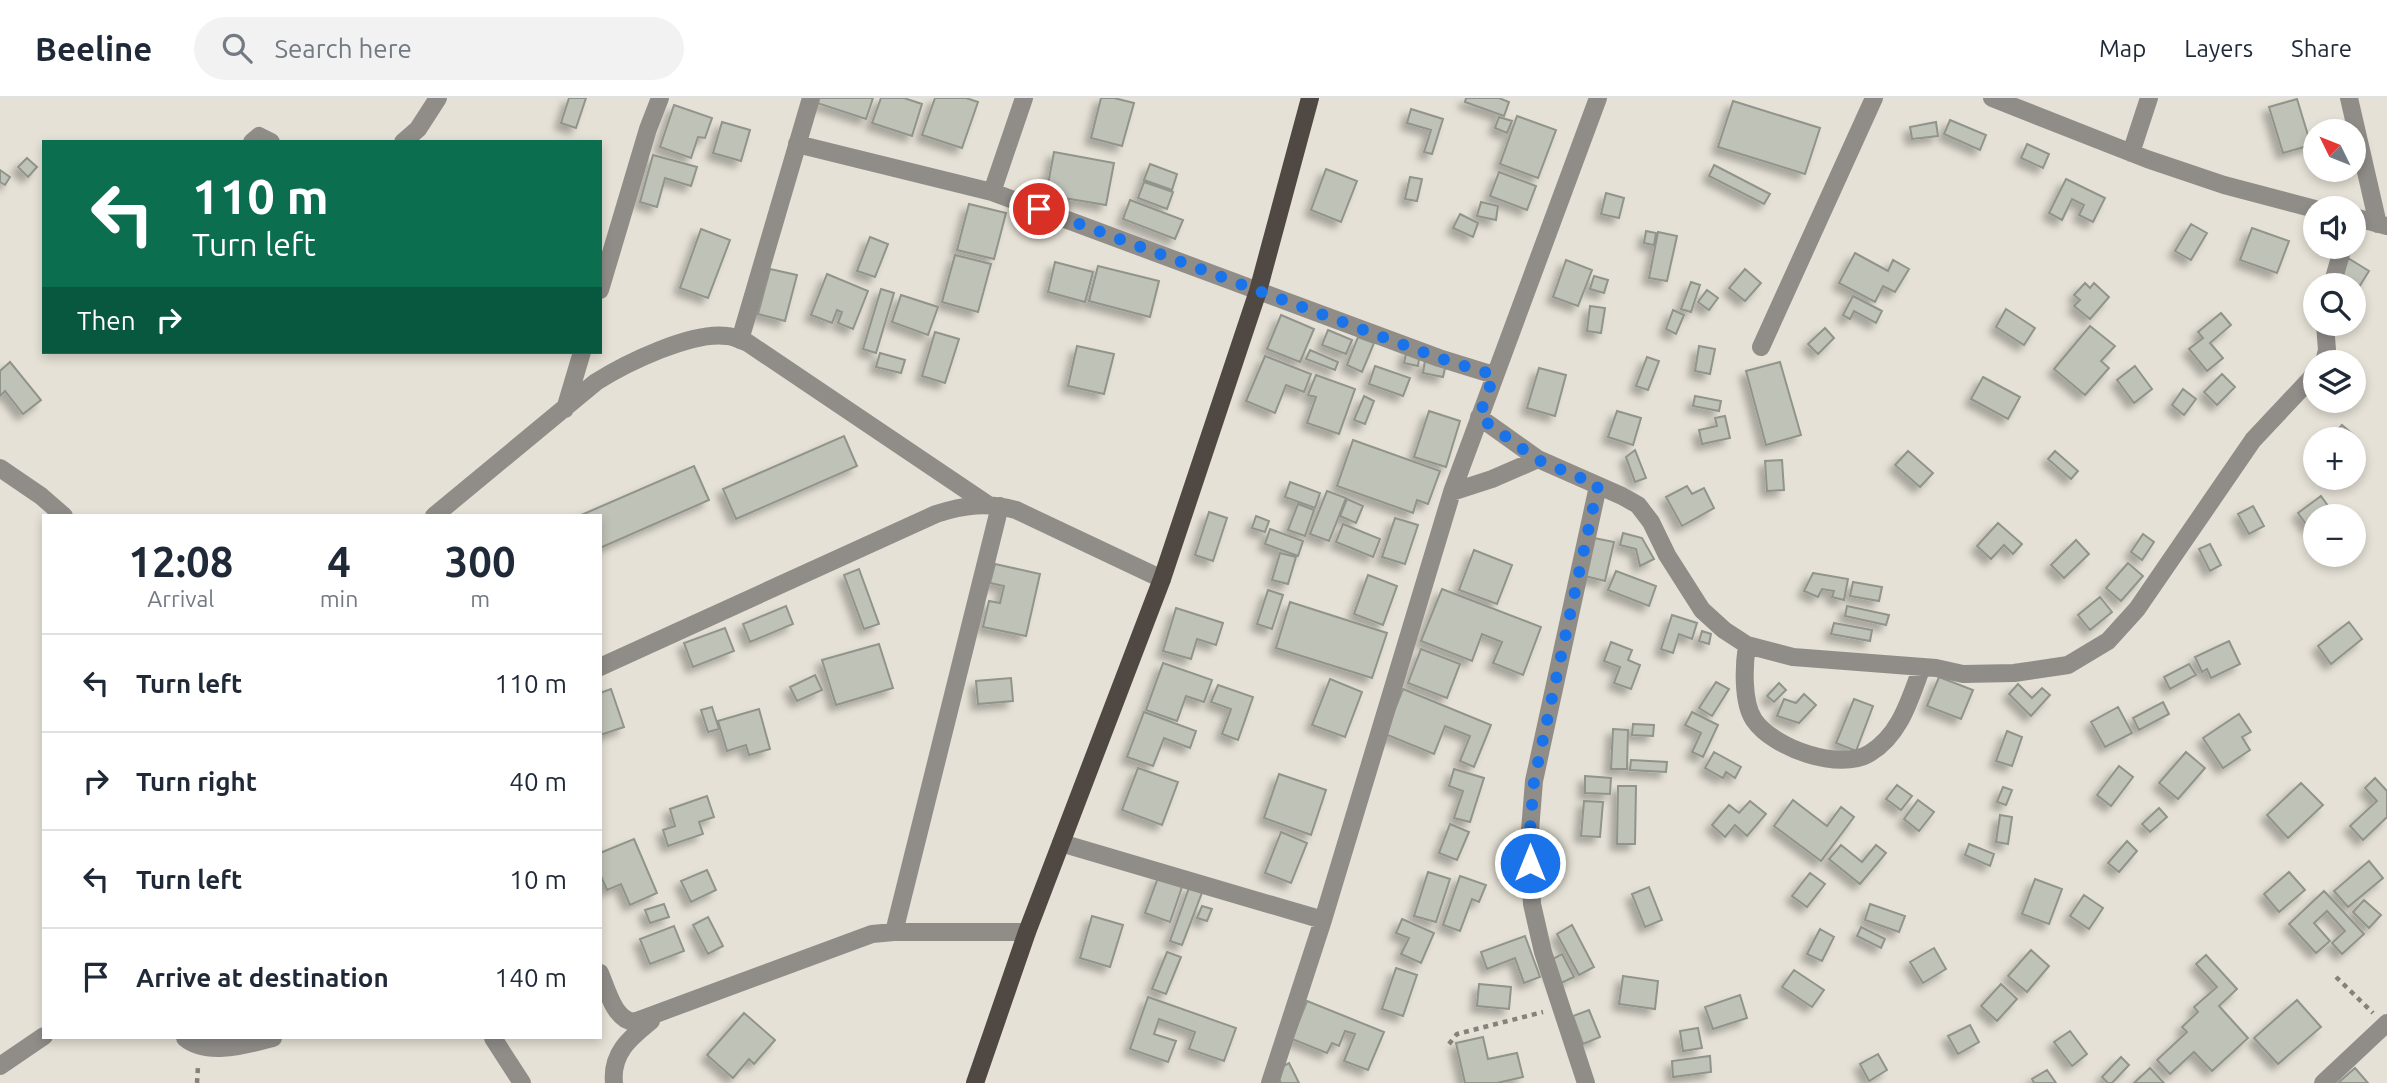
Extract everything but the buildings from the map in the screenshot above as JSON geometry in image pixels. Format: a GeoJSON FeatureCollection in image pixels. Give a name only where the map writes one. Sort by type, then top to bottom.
{"type":"FeatureCollection","features":[{"type":"Feature","properties":{"kind":"main road"},"geometry":{"type":"LineString","coordinates":[[975,1083],[1027,932],[1162,579],[1258,291],[1310,98]]}},
{"type":"Feature","properties":{"kind":"street"},"geometry":{"type":"LineString","coordinates":[[405,140],[418,129],[438,98]]}},
{"type":"Feature","properties":{"kind":"street"},"geometry":{"type":"LineString","coordinates":[[602,283],[648,129],[660,98]]}},
{"type":"Feature","properties":{"kind":"street"},"geometry":{"type":"LineString","coordinates":[[740,340],[811,98]]}},
{"type":"Feature","properties":{"kind":"street"},"geometry":{"type":"LineString","coordinates":[[992,192],[1024,98]]}},
{"type":"Feature","properties":{"kind":"street"},"geometry":{"type":"LineString","coordinates":[[1270,1083],[1323,920],[1452,492],[1598,98]]}},
{"type":"Feature","properties":{"kind":"street"},"geometry":{"type":"LineString","coordinates":[[1760,346],[1874,98]]}},
{"type":"Feature","properties":{"kind":"street"},"geometry":{"type":"LineString","coordinates":[[1992,98],[2131,153],[2224,185],[2303,206]]}},
{"type":"Feature","properties":{"kind":"street"},"geometry":{"type":"LineString","coordinates":[[2131,153],[2148,98]]}},
{"type":"Feature","properties":{"kind":"street"},"geometry":{"type":"LineString","coordinates":[[2349,98],[2383,225]]}},
{"type":"Feature","properties":{"kind":"street"},"geometry":{"type":"LineString","coordinates":[[797,144],[992,192],[1439,358],[1494,375]]}},
{"type":"Feature","properties":{"kind":"street"},"geometry":{"type":"LineString","coordinates":[[436,514],[596,382],[621,366],[709,335],[729,335],[740,340],[993,505]]}},
{"type":"Feature","properties":{"kind":"street"},"geometry":{"type":"LineString","coordinates":[[565,409],[581,354]]}},
{"type":"Feature","properties":{"kind":"street"},"geometry":{"type":"LineString","coordinates":[[1479,417],[1538,460],[1638,505],[1651,522],[1667,555],[1702,610],[1724,630],[1747,645],[1793,657],[1922,667],[1963,674],[2014,673],[2068,665],[2108,641],[2143,601],[2253,440],[2303,387]]}},
{"type":"Feature","properties":{"kind":"street"},"geometry":{"type":"LineString","coordinates":[[1452,492],[1538,460]]}},
{"type":"Feature","properties":{"kind":"street"},"geometry":{"type":"LineString","coordinates":[[0,468],[62,514]]}},
{"type":"Feature","properties":{"kind":"street"},"geometry":{"type":"LineString","coordinates":[[1586,1083],[1563,1016],[1532,904],[1529,843],[1534,781],[1598,485]]}},
{"type":"Feature","properties":{"kind":"street"},"geometry":{"type":"LineString","coordinates":[[602,666],[936,514],[972,504],[993,505],[1034,518],[1162,579]]}},
{"type":"Feature","properties":{"kind":"street"},"geometry":{"type":"LineString","coordinates":[[894,932],[993,505]]}},
{"type":"Feature","properties":{"kind":"street"},"geometry":{"type":"LineString","coordinates":[[1747,645],[1744,665],[1752,718],[1780,744],[1843,761],[1870,753],[1890,736],[1903,717],[1922,667]]}},
{"type":"Feature","properties":{"kind":"street"},"geometry":{"type":"LineString","coordinates":[[1061,843],[1323,920]]}},
{"type":"Feature","properties":{"kind":"street"},"geometry":{"type":"LineString","coordinates":[[602,978],[615,1008],[623,1018],[634,1022],[872,934],[1027,932]]}},
{"type":"Feature","properties":{"kind":"street"},"geometry":{"type":"LineString","coordinates":[[614,1083],[616,1060],[621,1049],[660,1013]]}},
{"type":"Feature","properties":{"kind":"street"},"geometry":{"type":"LineString","coordinates":[[2323,1083],[2386,1024]]}},
{"type":"Feature","properties":{"kind":"street"},"geometry":{"type":"LineString","coordinates":[[0,1066],[42,1037]]}},
{"type":"Feature","properties":{"kind":"street"},"geometry":{"type":"LineString","coordinates":[[186,1039],[209,1046],[233,1047],[269,1039]]}},
{"type":"Feature","properties":{"kind":"street"},"geometry":{"type":"LineString","coordinates":[[495,1039],[522,1083]]}},
{"type":"Feature","properties":{"kind":"path"},"geometry":{"type":"LineString","coordinates":[[2336,977],[2386,1024]]}},
{"type":"Feature","properties":{"kind":"path"},"geometry":{"type":"LineString","coordinates":[[1449,1044],[1457,1034],[1552,1009],[1563,1016]]}},
{"type":"Feature","properties":{"kind":"route"},"geometry":{"type":"LineString","coordinates":[[1039,209],[1439,358],[1494,375],[1479,417],[1538,460],[1598,485],[1534,781],[1530,863]]}}]}
